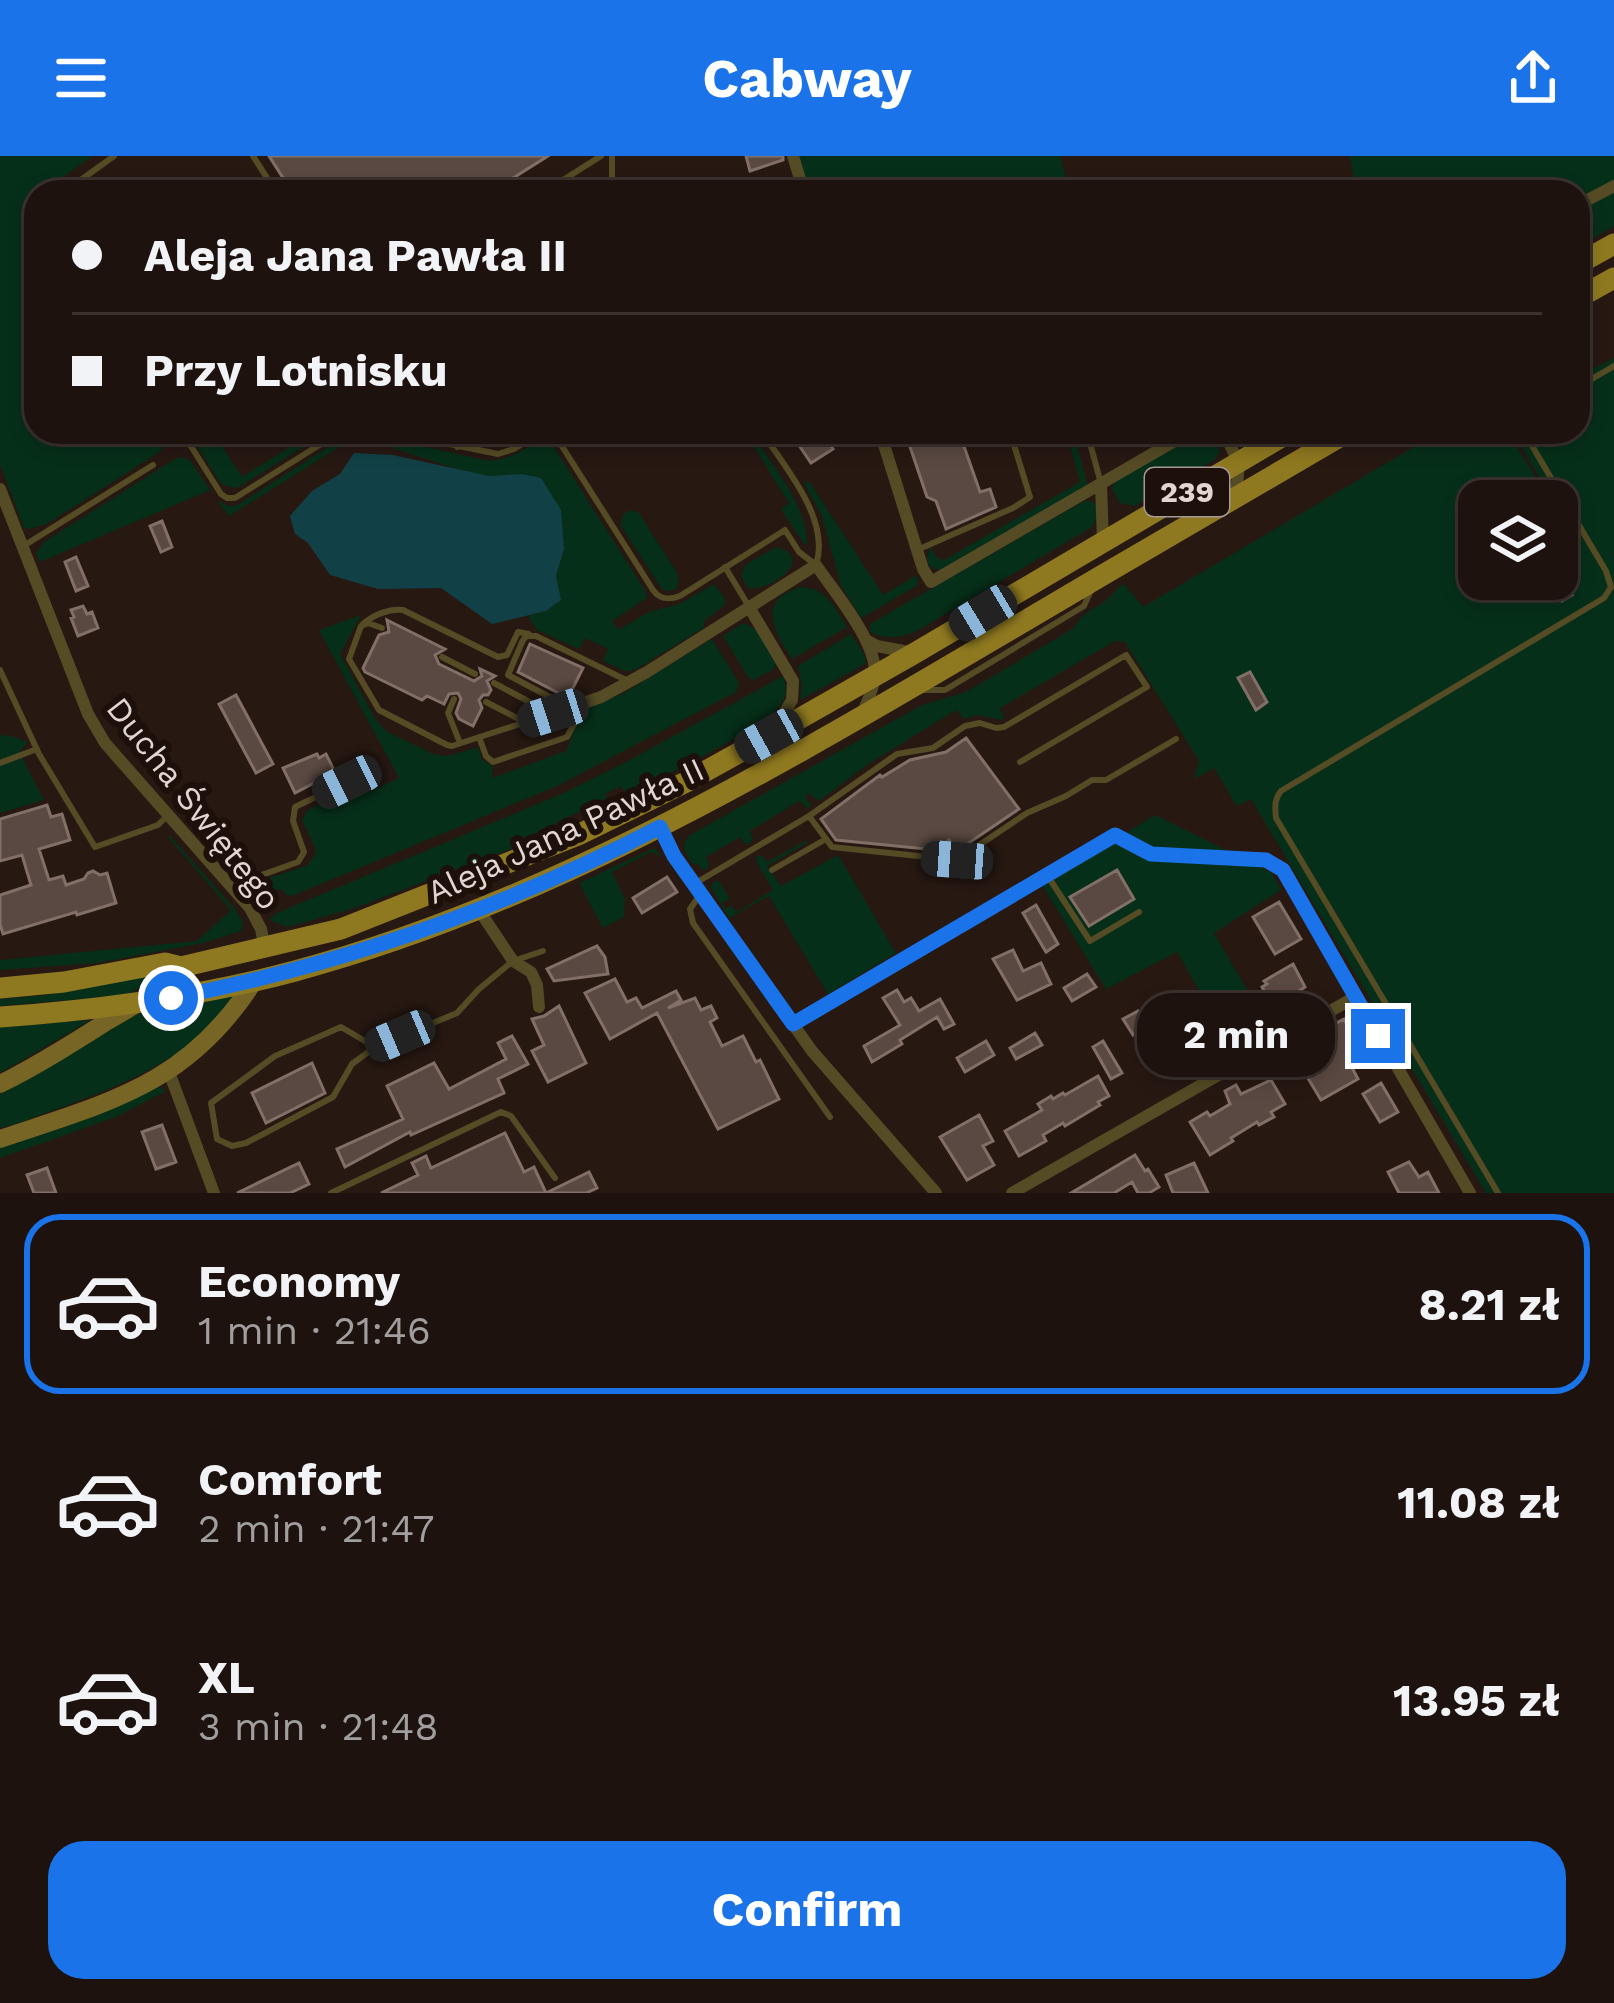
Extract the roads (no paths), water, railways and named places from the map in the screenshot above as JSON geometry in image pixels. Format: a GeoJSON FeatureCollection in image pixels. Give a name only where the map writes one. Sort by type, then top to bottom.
{"type":"FeatureCollection","features":[{"type":"Feature","properties":{"kind":"main road","name":"Aleja Jana Pawła II"},"geometry":{"type":"LineString","coordinates":[[0,988],[64,982],[165,963],[181,967],[265,948],[353,925],[532,854],[686,782],[769,736],[1270,444]]}},
{"type":"Feature","properties":{"kind":"main road","name":"Aleja Jana Pawła II"},"geometry":{"type":"LineString","coordinates":[[0,1017],[136,1004],[254,981],[390,942],[544,883],[660,827],[860,719],[1327,444]]}},
{"type":"Feature","properties":{"kind":"main road"},"geometry":{"type":"LineString","coordinates":[[0,1084],[136,1004],[171,980],[181,967]]}},
{"type":"Feature","properties":{"kind":"main road"},"geometry":{"type":"LineString","coordinates":[[0,1139],[111,1101],[169,1072],[225,1020],[254,981]]}},
{"type":"Feature","properties":{"kind":"street"},"geometry":{"type":"LineString","coordinates":[[884,444],[931,582],[1169,444]]}},
{"type":"Feature","properties":{"kind":"street"},"geometry":{"type":"LineString","coordinates":[[1229,444],[1239,462],[1240,479],[1233,499]]}},
{"type":"Feature","properties":{"kind":"street"},"geometry":{"type":"LineString","coordinates":[[1101,484],[1103,542]]}},
{"type":"Feature","properties":{"kind":"street","name":"Ducha Świętego"},"geometry":{"type":"LineString","coordinates":[[0,489],[88,714],[105,743],[231,886],[257,921],[265,948]]}},
{"type":"Feature","properties":{"kind":"street"},"geometry":{"type":"LineString","coordinates":[[570,707],[629,682],[817,565],[866,640],[875,664],[860,719]]}},
{"type":"Feature","properties":{"kind":"street"},"geometry":{"type":"LineString","coordinates":[[749,607],[793,681],[792,700],[769,736]]}},
{"type":"Feature","properties":{"kind":"street"},"geometry":{"type":"LineString","coordinates":[[866,640],[915,653]]}},
{"type":"Feature","properties":{"kind":"street"},"geometry":{"type":"LineString","coordinates":[[660,827],[674,856],[812,1051],[936,1193]]}},
{"type":"Feature","properties":{"kind":"street"},"geometry":{"type":"LineString","coordinates":[[793,1024],[1115,835],[1151,854],[1266,860],[1283,870],[1469,1193]]}},
{"type":"Feature","properties":{"kind":"street"},"geometry":{"type":"LineString","coordinates":[[479,910],[513,961],[531,972],[539,1007]]}},
{"type":"Feature","properties":{"kind":"street"},"geometry":{"type":"LineString","coordinates":[[1012,1193],[1355,997]]}},
{"type":"Feature","properties":{"kind":"street"},"geometry":{"type":"LineString","coordinates":[[169,1072],[214,1193]]}},
{"type":"Feature","properties":{"kind":"lane"},"geometry":{"type":"LineString","coordinates":[[81,180],[114,156]]}},
{"type":"Feature","properties":{"kind":"lane"},"geometry":{"type":"LineString","coordinates":[[563,180],[601,156]]}},
{"type":"Feature","properties":{"kind":"lane"},"geometry":{"type":"LineString","coordinates":[[190,444],[221,494],[235,498],[321,444]]}},
{"type":"Feature","properties":{"kind":"lane"},"geometry":{"type":"LineString","coordinates":[[444,444],[504,453],[520,444]]}},
{"type":"Feature","properties":{"kind":"lane"},"geometry":{"type":"LineString","coordinates":[[561,444],[656,595],[664,599],[680,596],[784,530],[799,552],[817,565],[818,540],[810,509],[769,444]]}},
{"type":"Feature","properties":{"kind":"lane"},"geometry":{"type":"LineString","coordinates":[[917,550],[1030,497],[1014,444]]}},
{"type":"Feature","properties":{"kind":"lane"},"geometry":{"type":"LineString","coordinates":[[1090,444],[1101,484]]}},
{"type":"Feature","properties":{"kind":"lane"},"geometry":{"type":"LineString","coordinates":[[1498,1193],[1276,818],[1275,808],[1281,790],[1604,598],[1611,586],[1606,571],[1531,444]]}},
{"type":"Feature","properties":{"kind":"lane"},"geometry":{"type":"LineString","coordinates":[[22,547],[153,465]]}},
{"type":"Feature","properties":{"kind":"lane"},"geometry":{"type":"LineString","coordinates":[[725,567],[749,607]]}},
{"type":"Feature","properties":{"kind":"lane"},"geometry":{"type":"LineString","coordinates":[[570,707],[447,746],[381,713],[349,659],[350,652],[363,624],[400,609],[499,657],[507,655],[518,632],[629,682]]}},
{"type":"Feature","properties":{"kind":"lane"},"geometry":{"type":"LineString","coordinates":[[363,624],[382,628]]}},
{"type":"Feature","properties":{"kind":"lane"},"geometry":{"type":"LineString","coordinates":[[533,635],[523,640],[507,674],[570,707]]}},
{"type":"Feature","properties":{"kind":"lane"},"geometry":{"type":"LineString","coordinates":[[830,1117],[693,923],[690,909],[697,889],[897,754],[933,748],[965,726],[1004,727],[1126,655],[1147,687],[1020,762]]}},
{"type":"Feature","properties":{"kind":"lane"},"geometry":{"type":"LineString","coordinates":[[442,657],[475,674]]}},
{"type":"Feature","properties":{"kind":"lane"},"geometry":{"type":"LineString","coordinates":[[0,670],[37,748],[94,847],[158,825],[167,816]]}},
{"type":"Feature","properties":{"kind":"lane"},"geometry":{"type":"LineString","coordinates":[[494,683],[553,713]]}},
{"type":"Feature","properties":{"kind":"lane"},"geometry":{"type":"LineString","coordinates":[[454,700],[448,713],[460,743]]}},
{"type":"Feature","properties":{"kind":"lane"},"geometry":{"type":"LineString","coordinates":[[485,702],[525,722]]}},
{"type":"Feature","properties":{"kind":"lane"},"geometry":{"type":"LineString","coordinates":[[479,737],[493,762],[567,737],[574,724],[570,707]]}},
{"type":"Feature","properties":{"kind":"lane"},"geometry":{"type":"LineString","coordinates":[[809,816],[832,847],[957,860],[1027,813],[1092,780],[1106,780],[1176,739]]}},
{"type":"Feature","properties":{"kind":"lane"},"geometry":{"type":"LineString","coordinates":[[0,763],[37,748]]}},
{"type":"Feature","properties":{"kind":"lane"},"geometry":{"type":"LineString","coordinates":[[231,886],[298,862],[304,852],[293,821],[295,807],[347,782]]}},
{"type":"Feature","properties":{"kind":"lane"},"geometry":{"type":"LineString","coordinates":[[772,870],[826,839]]}},
{"type":"Feature","properties":{"kind":"lane"},"geometry":{"type":"LineString","coordinates":[[1047,875],[1090,941],[1139,913]]}},
{"type":"Feature","properties":{"kind":"lane"},"geometry":{"type":"LineString","coordinates":[[375,1047],[341,1027],[275,1056],[211,1103],[218,1139],[232,1146],[246,1143],[333,1097],[352,1064],[375,1047],[457,1013],[513,961],[543,951]]}},
{"type":"Feature","properties":{"kind":"lane"},"geometry":{"type":"LineString","coordinates":[[331,1193],[501,1112],[511,1116],[555,1178]]}},
{"type":"Feature","properties":{"kind":"water"},"geometry":{"type":"Polygon","coordinates":[[[354,453],[393,455],[489,476],[541,478],[561,510],[564,549],[556,576],[561,600],[546,611],[492,624],[441,588],[378,589],[330,575],[308,543],[295,534],[290,516],[312,491],[340,474],[354,453]]]}}]}
